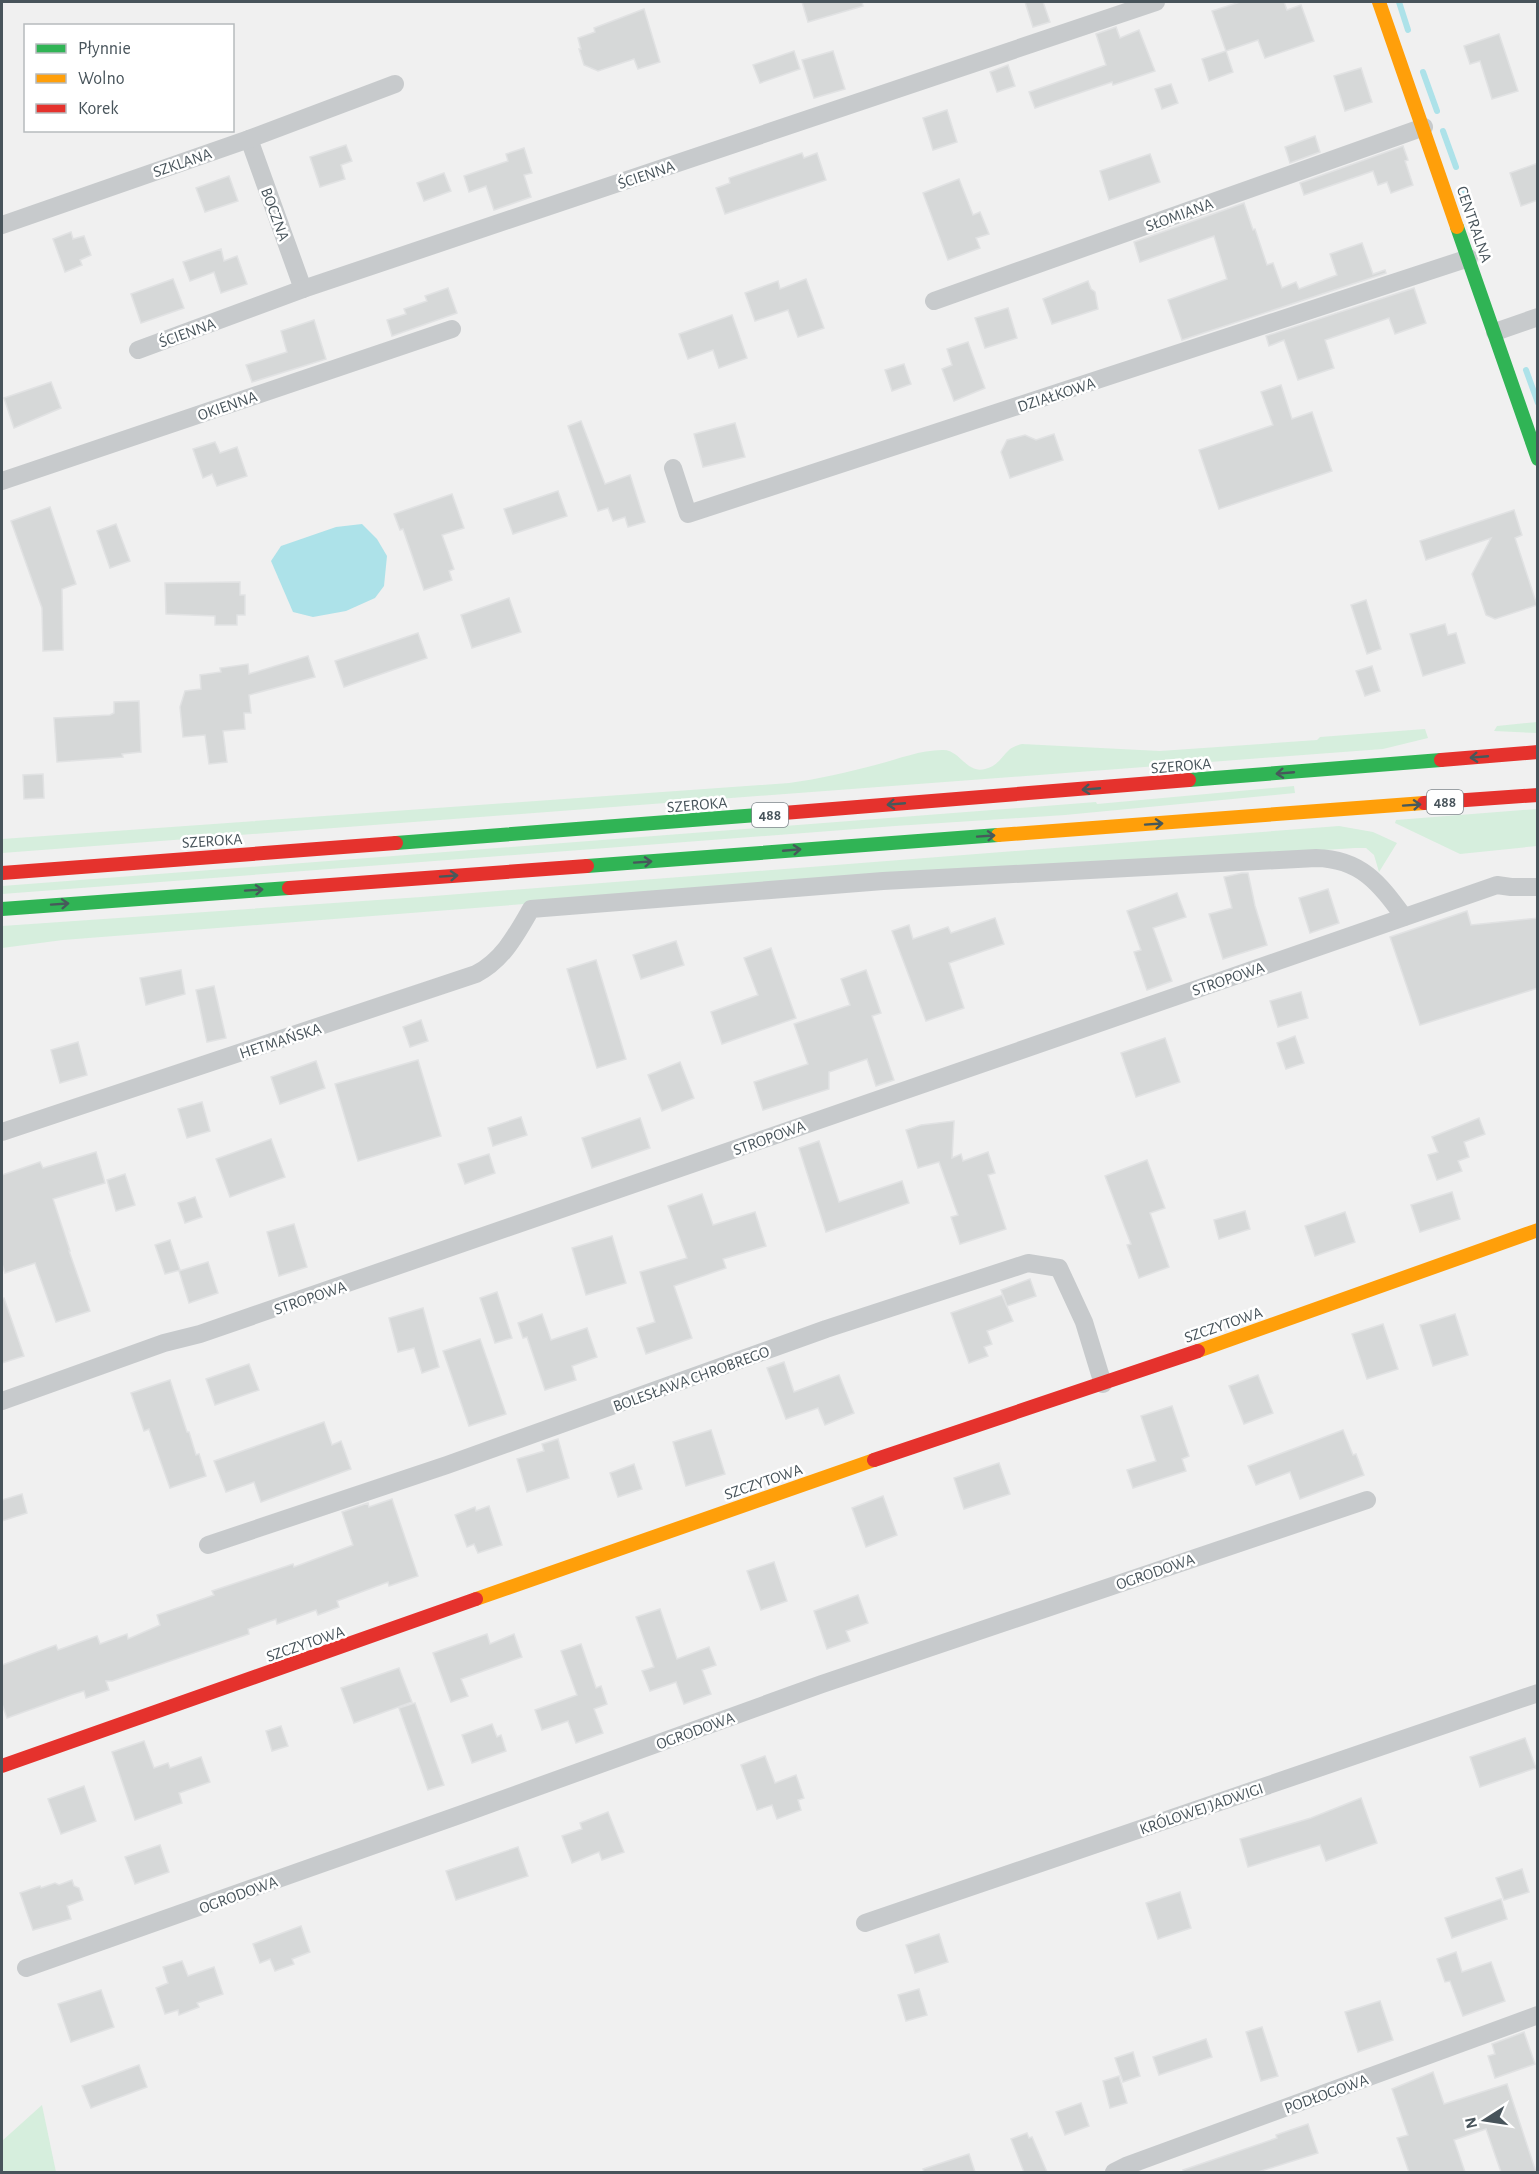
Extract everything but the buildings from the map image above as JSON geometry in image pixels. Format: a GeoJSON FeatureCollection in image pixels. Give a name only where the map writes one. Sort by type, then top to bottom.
{"type":"FeatureCollection","features":[{"type":"Feature","properties":{"kind":"main road","name":"CENTRALNA"},"geometry":{"type":"LineString","coordinates":[[1379,2],[1538,459]]}},
{"type":"Feature","properties":{"kind":"main road","name":"SZEROKA"},"geometry":{"type":"LineString","coordinates":[[2,873],[642,825],[1538,752]]}},
{"type":"Feature","properties":{"kind":"main road","name":"488"},"geometry":{"type":"LineString","coordinates":[[2,909],[1538,795]]}},
{"type":"Feature","properties":{"kind":"main road","name":"SZCZYTOWA"},"geometry":{"type":"LineString","coordinates":[[2,1766],[890,1454],[1103,1384],[1538,1230]]}},
{"type":"Feature","properties":{"kind":"street","name":"ŚCIENNA"},"geometry":{"type":"LineString","coordinates":[[138,350],[303,290],[1156,2]]}},
{"type":"Feature","properties":{"kind":"street","name":"SZKLANA"},"geometry":{"type":"LineString","coordinates":[[2,225],[249,139],[395,84]]}},
{"type":"Feature","properties":{"kind":"street","name":"SŁOMIANA"},"geometry":{"type":"LineString","coordinates":[[934,301],[1424,127]]}},
{"type":"Feature","properties":{"kind":"street","name":"BOCZNA"},"geometry":{"type":"LineString","coordinates":[[249,139],[303,290]]}},
{"type":"Feature","properties":{"kind":"street","name":"DZIAŁKOWA"},"geometry":{"type":"LineString","coordinates":[[673,468],[688,514],[1469,258]]}},
{"type":"Feature","properties":{"kind":"street"},"geometry":{"type":"LineString","coordinates":[[1495,332],[1538,317]]}},
{"type":"Feature","properties":{"kind":"street","name":"OKIENNA"},"geometry":{"type":"LineString","coordinates":[[2,481],[452,329]]}},
{"type":"Feature","properties":{"kind":"street","name":"HETMAŃSKA"},"geometry":{"type":"LineString","coordinates":[[2,1132],[476,974],[495,962],[507,949],[531,909],[871,882],[1316,858],[1342,860],[1360,869],[1380,886],[1404,917]]}},
{"type":"Feature","properties":{"kind":"street","name":"STROPOWA"},"geometry":{"type":"LineString","coordinates":[[2,1401],[164,1343],[201,1334],[459,1246],[1497,885],[1538,887]]}},
{"type":"Feature","properties":{"kind":"street","name":"BOLESŁAWA CHROBREGO"},"geometry":{"type":"LineString","coordinates":[[208,1545],[447,1465],[826,1329],[1028,1263],[1059,1268],[1084,1322],[1103,1384]]}},
{"type":"Feature","properties":{"kind":"street","name":"OGRODOWA"},"geometry":{"type":"LineString","coordinates":[[26,1968],[811,1688],[1367,1500]]}},
{"type":"Feature","properties":{"kind":"street","name":"KRÓLOWEJ JADWIGI"},"geometry":{"type":"LineString","coordinates":[[865,1923],[1538,1693]]}},
{"type":"Feature","properties":{"kind":"street","name":"PODŁOGOWA"},"geometry":{"type":"LineString","coordinates":[[1123,2170],[1538,2015]]}},
{"type":"Feature","properties":{"kind":"green space"},"geometry":{"type":"Polygon","coordinates":[[[1537,722],[1537,733],[1494,731],[1497,726],[1537,722]]]}},
{"type":"Feature","properties":{"kind":"green space"},"geometry":{"type":"Polygon","coordinates":[[[1425,729],[1428,738],[1383,749],[2,853],[2,839],[789,783],[834,775],[934,750],[954,753],[978,770],[993,766],[1010,749],[1022,744],[1160,751],[1317,740],[1320,737],[1425,729]]]}},
{"type":"Feature","properties":{"kind":"green space"},"geometry":{"type":"Polygon","coordinates":[[[1294,786],[1295,793],[1065,815],[2,894],[2,886],[1096,802],[1097,804],[1294,786]]]}},
{"type":"Feature","properties":{"kind":"green space"},"geometry":{"type":"Polygon","coordinates":[[[1537,809],[1537,846],[1460,854],[1395,823],[1396,820],[1537,809]]]}},
{"type":"Feature","properties":{"kind":"green space"},"geometry":{"type":"Polygon","coordinates":[[[1339,826],[1373,832],[1397,843],[1379,872],[1374,855],[1366,848],[1355,848],[641,895],[63,940],[2,948],[2,926],[421,897],[1339,826]]]}},
{"type":"Feature","properties":{"kind":"green space"},"geometry":{"type":"Polygon","coordinates":[[[42,2105],[56,2172],[2,2172],[2,2141],[42,2105]]]}},
{"type":"Feature","properties":{"kind":"water"},"geometry":{"type":"Polygon","coordinates":[[[362,524],[377,539],[387,556],[384,586],[375,598],[346,611],[313,617],[293,612],[271,561],[281,546],[336,527],[362,524]]]}},
{"type":"Feature","properties":{"kind":"waterway"},"geometry":{"type":"LineString","coordinates":[[1399,2],[1408,30]]}},
{"type":"Feature","properties":{"kind":"waterway"},"geometry":{"type":"LineString","coordinates":[[1423,72],[1437,111]]}},
{"type":"Feature","properties":{"kind":"waterway"},"geometry":{"type":"LineString","coordinates":[[1443,131],[1456,167]]}},
{"type":"Feature","properties":{"kind":"waterway"},"geometry":{"type":"LineString","coordinates":[[1464,191],[1474,220]]}},
{"type":"Feature","properties":{"kind":"waterway"},"geometry":{"type":"LineString","coordinates":[[1526,370],[1538,403]]}},
{"type":"Feature","properties":{"kind":"traffic: fast"},"geometry":{"type":"LineString","coordinates":[[1457,227],[1538,459]]}},
{"type":"Feature","properties":{"kind":"traffic: fast"},"geometry":{"type":"LineString","coordinates":[[1189,780],[1441,760]]}},
{"type":"Feature","properties":{"kind":"traffic: fast"},"geometry":{"type":"LineString","coordinates":[[396,843],[771,814]]}},
{"type":"Feature","properties":{"kind":"traffic: fast"},"geometry":{"type":"LineString","coordinates":[[587,866],[998,835]]}},
{"type":"Feature","properties":{"kind":"traffic: fast"},"geometry":{"type":"LineString","coordinates":[[2,909],[289,888]]}},
{"type":"Feature","properties":{"kind":"traffic: slow"},"geometry":{"type":"LineString","coordinates":[[1379,2],[1457,227]]}},
{"type":"Feature","properties":{"kind":"traffic: slow"},"geometry":{"type":"LineString","coordinates":[[998,835],[1424,803]]}},
{"type":"Feature","properties":{"kind":"traffic: slow"},"geometry":{"type":"LineString","coordinates":[[1198,1351],[1538,1230]]}},
{"type":"Feature","properties":{"kind":"traffic: slow"},"geometry":{"type":"LineString","coordinates":[[476,1599],[874,1460]]}},
{"type":"Feature","properties":{"kind":"traffic: jam"},"geometry":{"type":"LineString","coordinates":[[1441,760],[1538,752]]}},
{"type":"Feature","properties":{"kind":"traffic: jam"},"geometry":{"type":"LineString","coordinates":[[771,814],[1189,780]]}},
{"type":"Feature","properties":{"kind":"traffic: jam"},"geometry":{"type":"LineString","coordinates":[[1424,803],[1538,795]]}},
{"type":"Feature","properties":{"kind":"traffic: jam"},"geometry":{"type":"LineString","coordinates":[[2,873],[396,843]]}},
{"type":"Feature","properties":{"kind":"traffic: jam"},"geometry":{"type":"LineString","coordinates":[[289,888],[587,866]]}},
{"type":"Feature","properties":{"kind":"traffic: jam"},"geometry":{"type":"LineString","coordinates":[[874,1460],[1198,1351]]}},
{"type":"Feature","properties":{"kind":"traffic: jam"},"geometry":{"type":"LineString","coordinates":[[2,1766],[476,1599]]}}]}
